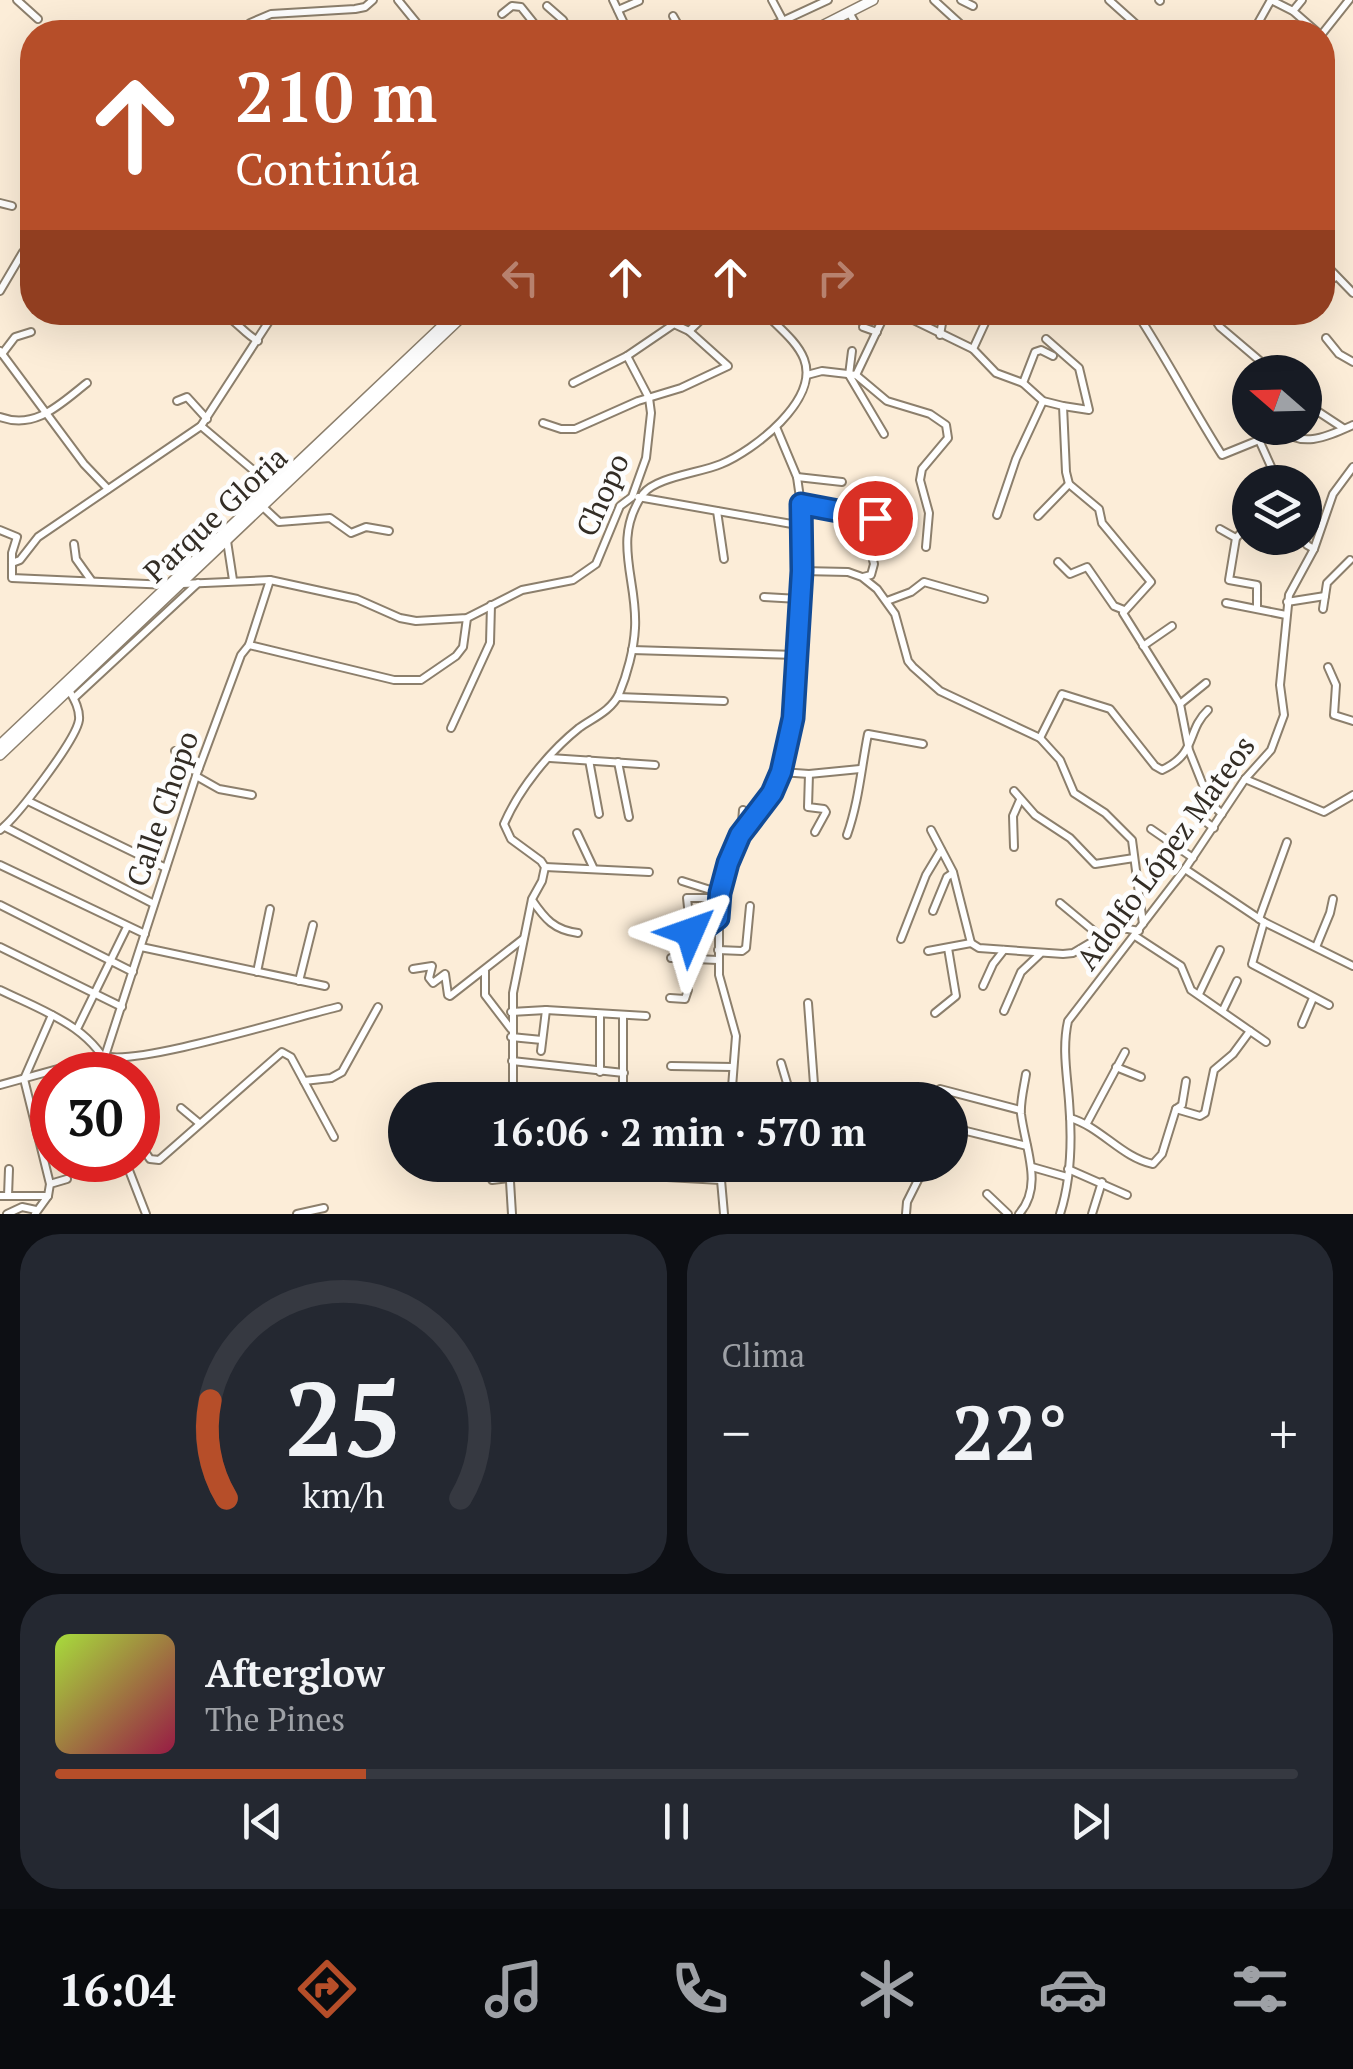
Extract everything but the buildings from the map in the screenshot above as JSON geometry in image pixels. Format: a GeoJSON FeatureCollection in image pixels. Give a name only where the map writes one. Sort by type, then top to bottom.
{"type":"FeatureCollection","features":[{"type":"Feature","properties":{"kind":"main road"},"geometry":{"type":"LineString","coordinates":[[833,20],[874,0]]}},
{"type":"Feature","properties":{"kind":"main road","name":"Parque Gloria"},"geometry":{"type":"LineString","coordinates":[[421,353],[446,325]]}},
{"type":"Feature","properties":{"kind":"main road","name":"Parque Gloria"},"geometry":{"type":"LineString","coordinates":[[0,755],[174,584],[452,325]]}},
{"type":"Feature","properties":{"kind":"main road","name":"Parque Gloria"},"geometry":{"type":"LineString","coordinates":[[174,584],[227,540],[275,489]]}},
{"type":"Feature","properties":{"kind":"main road","name":"Parque Gloria"},"geometry":{"type":"LineString","coordinates":[[0,745],[69,690]]}},
{"type":"Feature","properties":{"kind":"street"},"geometry":{"type":"LineString","coordinates":[[17,0],[38,19]]}},
{"type":"Feature","properties":{"kind":"street"},"geometry":{"type":"LineString","coordinates":[[257,20],[271,14],[355,9],[373,0]]}},
{"type":"Feature","properties":{"kind":"street"},"geometry":{"type":"LineString","coordinates":[[398,0],[414,20]]}},
{"type":"Feature","properties":{"kind":"street"},"geometry":{"type":"LineString","coordinates":[[614,0],[623,20]]}},
{"type":"Feature","properties":{"kind":"street"},"geometry":{"type":"LineString","coordinates":[[786,20],[828,0]]}},
{"type":"Feature","properties":{"kind":"street"},"geometry":{"type":"LineString","coordinates":[[934,0],[956,20]]}},
{"type":"Feature","properties":{"kind":"street"},"geometry":{"type":"LineString","coordinates":[[961,0],[973,6]]}},
{"type":"Feature","properties":{"kind":"street"},"geometry":{"type":"LineString","coordinates":[[1109,0],[1131,20]]}},
{"type":"Feature","properties":{"kind":"street"},"geometry":{"type":"LineString","coordinates":[[1271,0],[1304,20]]}},
{"type":"Feature","properties":{"kind":"street"},"geometry":{"type":"LineString","coordinates":[[1293,11],[1302,0]]}},
{"type":"Feature","properties":{"kind":"street"},"geometry":{"type":"LineString","coordinates":[[1331,20],[1349,0]]}},
{"type":"Feature","properties":{"kind":"street"},"geometry":{"type":"LineString","coordinates":[[618,10],[639,1]]}},
{"type":"Feature","properties":{"kind":"street"},"geometry":{"type":"LineString","coordinates":[[502,14],[512,6],[522,7],[532,20]]}},
{"type":"Feature","properties":{"kind":"street"},"geometry":{"type":"LineString","coordinates":[[547,6],[563,20]]}},
{"type":"Feature","properties":{"kind":"street"},"geometry":{"type":"LineString","coordinates":[[849,12],[853,20]]}},
{"type":"Feature","properties":{"kind":"street"},"geometry":{"type":"LineString","coordinates":[[673,16],[675,20]]}},
{"type":"Feature","properties":{"kind":"street"},"geometry":{"type":"LineString","coordinates":[[0,202],[12,206]]}},
{"type":"Feature","properties":{"kind":"street"},"geometry":{"type":"LineString","coordinates":[[0,291],[20,257]]}},
{"type":"Feature","properties":{"kind":"street"},"geometry":{"type":"LineString","coordinates":[[1336,278],[1353,293]]}},
{"type":"Feature","properties":{"kind":"street"},"geometry":{"type":"LineString","coordinates":[[239,325],[243,333],[258,341]]}},
{"type":"Feature","properties":{"kind":"street"},"geometry":{"type":"LineString","coordinates":[[0,530],[17,538],[12,563],[20,560],[38,537],[201,426],[267,325]]}},
{"type":"Feature","properties":{"kind":"street"},"geometry":{"type":"LineString","coordinates":[[573,382],[627,356],[673,325]]}},
{"type":"Feature","properties":{"kind":"street"},"geometry":{"type":"LineString","coordinates":[[543,423],[562,430],[575,429],[728,366],[689,330],[676,325]]}},
{"type":"Feature","properties":{"kind":"street"},"geometry":{"type":"LineString","coordinates":[[689,330],[694,325]]}},
{"type":"Feature","properties":{"kind":"street"},"geometry":{"type":"LineString","coordinates":[[512,1082],[511,1012],[532,900],[545,867],[512,839],[504,824],[548,758],[578,729],[610,708],[618,697],[636,625],[627,540],[630,522],[642,497],[652,486],[737,456],[792,411],[807,375],[806,362],[776,325]]}},
{"type":"Feature","properties":{"kind":"street"},"geometry":{"type":"LineString","coordinates":[[853,375],[880,325]]}},
{"type":"Feature","properties":{"kind":"street"},"geometry":{"type":"LineString","coordinates":[[921,325],[973,349],[996,373],[1022,383],[1043,401],[1088,410],[1080,368],[1046,338]]}},
{"type":"Feature","properties":{"kind":"street"},"geometry":{"type":"LineString","coordinates":[[940,335],[942,325]]}},
{"type":"Feature","properties":{"kind":"street"},"geometry":{"type":"LineString","coordinates":[[973,349],[984,325]]}},
{"type":"Feature","properties":{"kind":"street"},"geometry":{"type":"LineString","coordinates":[[1144,325],[1170,364],[1197,419],[1210,432],[1222,455],[1247,445]]}},
{"type":"Feature","properties":{"kind":"street"},"geometry":{"type":"LineString","coordinates":[[1219,325],[1253,355]]}},
{"type":"Feature","properties":{"kind":"street"},"geometry":{"type":"LineString","coordinates":[[863,327],[877,332]]}},
{"type":"Feature","properties":{"kind":"street"},"geometry":{"type":"LineString","coordinates":[[30,332],[15,337],[1,352],[78,456],[108,489]]}},
{"type":"Feature","properties":{"kind":"street"},"geometry":{"type":"LineString","coordinates":[[1326,338],[1353,362]]}},
{"type":"Feature","properties":{"kind":"street"},"geometry":{"type":"LineString","coordinates":[[1022,383],[1035,352],[1041,350],[1053,356]]}},
{"type":"Feature","properties":{"kind":"street"},"geometry":{"type":"LineString","coordinates":[[852,352],[853,375],[884,434]]}},
{"type":"Feature","properties":{"kind":"street","name":"Chopo"},"geometry":{"type":"LineString","coordinates":[[12,563],[12,578],[174,584],[270,580],[372,603],[408,620],[467,618],[522,590],[561,584],[596,564],[620,506],[632,497],[646,458],[651,413],[648,398],[627,356]]}},
{"type":"Feature","properties":{"kind":"street"},"geometry":{"type":"LineString","coordinates":[[807,375],[822,371],[853,375],[887,401],[930,414],[948,429],[948,438],[922,469],[920,480],[929,513],[926,547]]}},
{"type":"Feature","properties":{"kind":"street"},"geometry":{"type":"LineString","coordinates":[[0,417],[24,422],[48,413],[87,384]]}},
{"type":"Feature","properties":{"kind":"street"},"geometry":{"type":"LineString","coordinates":[[177,401],[187,397],[207,418]]}},
{"type":"Feature","properties":{"kind":"street"},"geometry":{"type":"LineString","coordinates":[[996,515],[1043,401]]}},
{"type":"Feature","properties":{"kind":"street"},"geometry":{"type":"LineString","coordinates":[[1062,406],[1069,484],[1099,510],[1102,523],[1151,582],[1124,610],[1124,617],[1180,704],[1189,750],[1210,804],[1222,814]]}},
{"type":"Feature","properties":{"kind":"street"},"geometry":{"type":"LineString","coordinates":[[1322,414],[1344,429]]}},
{"type":"Feature","properties":{"kind":"street"},"geometry":{"type":"LineString","coordinates":[[1322,436],[1353,425]]}},
{"type":"Feature","properties":{"kind":"street"},"geometry":{"type":"LineString","coordinates":[[201,426],[275,489]]}},
{"type":"Feature","properties":{"kind":"street"},"geometry":{"type":"LineString","coordinates":[[740,835],[772,793],[781,772],[793,718],[804,526],[797,477],[776,427]]}},
{"type":"Feature","properties":{"kind":"street","name":"Adolfo López Mateos"},"geometry":{"type":"LineString","coordinates":[[1322,525],[1333,494],[1353,466]]}},
{"type":"Feature","properties":{"kind":"street"},"geometry":{"type":"LineString","coordinates":[[797,477],[842,482]]}},
{"type":"Feature","properties":{"kind":"street"},"geometry":{"type":"LineString","coordinates":[[1038,516],[1069,484]]}},
{"type":"Feature","properties":{"kind":"street"},"geometry":{"type":"LineString","coordinates":[[632,497],[804,526]]}},
{"type":"Feature","properties":{"kind":"street"},"geometry":{"type":"LineString","coordinates":[[801,504],[912,526]]}},
{"type":"Feature","properties":{"kind":"street"},"geometry":{"type":"LineString","coordinates":[[262,506],[279,522],[330,518],[351,533],[366,527],[389,530]]}},
{"type":"Feature","properties":{"kind":"street"},"geometry":{"type":"LineString","coordinates":[[717,511],[724,558]]}},
{"type":"Feature","properties":{"kind":"street"},"geometry":{"type":"LineString","coordinates":[[1220,529],[1232,536]]}},
{"type":"Feature","properties":{"kind":"street"},"geometry":{"type":"LineString","coordinates":[[227,540],[233,580]]}},
{"type":"Feature","properties":{"kind":"street"},"geometry":{"type":"LineString","coordinates":[[74,544],[78,564],[92,581]]}},
{"type":"Feature","properties":{"kind":"street"},"geometry":{"type":"LineString","coordinates":[[862,577],[871,575],[872,556],[883,550]]}},
{"type":"Feature","properties":{"kind":"street"},"geometry":{"type":"LineString","coordinates":[[1233,555],[1228,580],[1257,585],[1256,607]]}},
{"type":"Feature","properties":{"kind":"street","name":"Adolfo López Mateos"},"geometry":{"type":"LineString","coordinates":[[1060,1214],[1070,1118],[1064,1056],[1068,1021],[1193,858],[1245,779],[1272,750],[1284,716],[1280,685],[1288,602],[1294,581],[1310,555]]}},
{"type":"Feature","properties":{"kind":"street"},"geometry":{"type":"LineString","coordinates":[[1323,609],[1327,583],[1350,560]]}},
{"type":"Feature","properties":{"kind":"street"},"geometry":{"type":"LineString","coordinates":[[1058,562],[1070,574],[1084,566],[1090,569],[1114,606],[1124,610]]}},
{"type":"Feature","properties":{"kind":"street"},"geometry":{"type":"LineString","coordinates":[[802,571],[848,572],[862,577],[887,601],[899,623],[913,668],[940,691],[1040,738],[1060,760],[1074,793],[1105,813],[1132,840],[1139,931]]}},
{"type":"Feature","properties":{"kind":"street","name":"Calle Chopo"},"geometry":{"type":"LineString","coordinates":[[106,1052],[198,772],[241,654],[249,646],[270,580]]}},
{"type":"Feature","properties":{"kind":"street"},"geometry":{"type":"LineString","coordinates":[[154,904],[2,828],[28,800],[74,733],[79,716],[69,690],[199,582]]}},
{"type":"Feature","properties":{"kind":"street"},"geometry":{"type":"LineString","coordinates":[[887,601],[924,582],[984,599]]}},
{"type":"Feature","properties":{"kind":"street"},"geometry":{"type":"LineString","coordinates":[[1288,602],[1325,596]]}},
{"type":"Feature","properties":{"kind":"street"},"geometry":{"type":"LineString","coordinates":[[764,597],[799,599]]}},
{"type":"Feature","properties":{"kind":"street"},"geometry":{"type":"LineString","coordinates":[[1226,603],[1286,616]]}},
{"type":"Feature","properties":{"kind":"street"},"geometry":{"type":"LineString","coordinates":[[451,728],[490,642],[490,605]]}},
{"type":"Feature","properties":{"kind":"street"},"geometry":{"type":"LineString","coordinates":[[249,646],[394,680],[422,680],[463,647],[467,618]]}},
{"type":"Feature","properties":{"kind":"street"},"geometry":{"type":"LineString","coordinates":[[1143,646],[1172,626]]}},
{"type":"Feature","properties":{"kind":"street"},"geometry":{"type":"LineString","coordinates":[[632,650],[798,656]]}},
{"type":"Feature","properties":{"kind":"street"},"geometry":{"type":"LineString","coordinates":[[1328,667],[1336,685],[1334,716],[1353,721]]}},
{"type":"Feature","properties":{"kind":"street"},"geometry":{"type":"LineString","coordinates":[[1180,704],[1206,683]]}},
{"type":"Feature","properties":{"kind":"street"},"geometry":{"type":"LineString","coordinates":[[1040,738],[1062,694],[1110,709],[1162,770],[1189,750],[1200,718],[1208,710]]}},
{"type":"Feature","properties":{"kind":"street"},"geometry":{"type":"LineString","coordinates":[[618,697],[724,701]]}},
{"type":"Feature","properties":{"kind":"street"},"geometry":{"type":"LineString","coordinates":[[847,836],[859,800],[860,769],[868,734],[923,744]]}},
{"type":"Feature","properties":{"kind":"street"},"geometry":{"type":"LineString","coordinates":[[175,751],[219,789],[252,795]]}},
{"type":"Feature","properties":{"kind":"street"},"geometry":{"type":"LineString","coordinates":[[548,758],[656,765]]}},
{"type":"Feature","properties":{"kind":"street"},"geometry":{"type":"LineString","coordinates":[[589,760],[599,814]]}},
{"type":"Feature","properties":{"kind":"street"},"geometry":{"type":"LineString","coordinates":[[618,762],[628,817]]}},
{"type":"Feature","properties":{"kind":"street"},"geometry":{"type":"LineString","coordinates":[[781,772],[809,774],[860,769]]}},
{"type":"Feature","properties":{"kind":"street"},"geometry":{"type":"LineString","coordinates":[[809,774],[808,808],[824,808],[826,812],[814,832]]}},
{"type":"Feature","properties":{"kind":"street"},"geometry":{"type":"LineString","coordinates":[[1245,779],[1324,812],[1353,795]]}},
{"type":"Feature","properties":{"kind":"street"},"geometry":{"type":"LineString","coordinates":[[1014,791],[1035,815],[1070,838],[1095,864],[1134,858]]}},
{"type":"Feature","properties":{"kind":"street"},"geometry":{"type":"LineString","coordinates":[[28,800],[166,868]]}},
{"type":"Feature","properties":{"kind":"street"},"geometry":{"type":"LineString","coordinates":[[1014,847],[1013,816],[1020,800]]}},
{"type":"Feature","properties":{"kind":"street"},"geometry":{"type":"LineString","coordinates":[[732,1082],[736,1036],[718,955],[719,895],[740,835],[744,810]]}},
{"type":"Feature","properties":{"kind":"street"},"geometry":{"type":"LineString","coordinates":[[1191,811],[1214,828]]}},
{"type":"Feature","properties":{"kind":"street"},"geometry":{"type":"LineString","coordinates":[[1151,829],[1193,858]]}},
{"type":"Feature","properties":{"kind":"street"},"geometry":{"type":"LineString","coordinates":[[931,830],[953,872],[971,943],[979,948],[1073,953],[1117,926],[1139,931],[1181,966],[1188,986],[1266,1042]]}},
{"type":"Feature","properties":{"kind":"street"},"geometry":{"type":"LineString","coordinates":[[577,833],[593,867]]}},
{"type":"Feature","properties":{"kind":"street"},"geometry":{"type":"LineString","coordinates":[[1286,842],[1252,964],[1329,1005]]}},
{"type":"Feature","properties":{"kind":"street"},"geometry":{"type":"LineString","coordinates":[[902,939],[926,875],[942,849]]}},
{"type":"Feature","properties":{"kind":"street"},"geometry":{"type":"LineString","coordinates":[[0,865],[145,934]]}},
{"type":"Feature","properties":{"kind":"street"},"geometry":{"type":"LineString","coordinates":[[545,867],[648,872]]}},
{"type":"Feature","properties":{"kind":"street"},"geometry":{"type":"LineString","coordinates":[[1184,870],[1262,920],[1353,966]]}},
{"type":"Feature","properties":{"kind":"street"},"geometry":{"type":"LineString","coordinates":[[932,911],[953,872]]}},
{"type":"Feature","properties":{"kind":"street"},"geometry":{"type":"LineString","coordinates":[[682,881],[719,895]]}},
{"type":"Feature","properties":{"kind":"street"},"geometry":{"type":"LineString","coordinates":[[718,918],[691,935],[685,904],[686,898],[719,895]]}},
{"type":"Feature","properties":{"kind":"street"},"geometry":{"type":"LineString","coordinates":[[1316,947],[1333,899]]}},
{"type":"Feature","properties":{"kind":"street"},"geometry":{"type":"LineString","coordinates":[[532,900],[546,921],[564,931],[578,933]]}},
{"type":"Feature","properties":{"kind":"street"},"geometry":{"type":"LineString","coordinates":[[1060,903],[1101,936]]}},
{"type":"Feature","properties":{"kind":"street"},"geometry":{"type":"LineString","coordinates":[[0,905],[133,972]]}},
{"type":"Feature","properties":{"kind":"street"},"geometry":{"type":"LineString","coordinates":[[672,958],[742,952],[746,948],[750,906]]}},
{"type":"Feature","properties":{"kind":"street"},"geometry":{"type":"LineString","coordinates":[[257,972],[270,909]]}},
{"type":"Feature","properties":{"kind":"street"},"geometry":{"type":"LineString","coordinates":[[300,981],[313,925]]}},
{"type":"Feature","properties":{"kind":"street"},"geometry":{"type":"LineString","coordinates":[[78,1028],[127,927]]}},
{"type":"Feature","properties":{"kind":"street"},"geometry":{"type":"LineString","coordinates":[[413,969],[432,966],[428,978],[433,983],[447,975],[450,996],[523,939]]}},
{"type":"Feature","properties":{"kind":"street"},"geometry":{"type":"LineString","coordinates":[[928,950],[971,943]]}},
{"type":"Feature","properties":{"kind":"street"},"geometry":{"type":"LineString","coordinates":[[0,947],[122,1007]]}},
{"type":"Feature","properties":{"kind":"street"},"geometry":{"type":"LineString","coordinates":[[141,947],[324,986]]}},
{"type":"Feature","properties":{"kind":"street"},"geometry":{"type":"LineString","coordinates":[[935,1013],[956,996],[948,948]]}},
{"type":"Feature","properties":{"kind":"street"},"geometry":{"type":"LineString","coordinates":[[983,986],[1004,950]]}},
{"type":"Feature","properties":{"kind":"street"},"geometry":{"type":"LineString","coordinates":[[1198,994],[1220,950]]}},
{"type":"Feature","properties":{"kind":"street"},"geometry":{"type":"LineString","coordinates":[[1004,1011],[1021,972],[1042,954]]}},
{"type":"Feature","properties":{"kind":"street"},"geometry":{"type":"LineString","coordinates":[[670,998],[685,1000],[688,990],[680,969],[684,956]]}},
{"type":"Feature","properties":{"kind":"street"},"geometry":{"type":"LineString","coordinates":[[485,969],[485,995],[511,1034],[542,1040]]}},
{"type":"Feature","properties":{"kind":"street"},"geometry":{"type":"LineString","coordinates":[[1223,1010],[1238,981]]}},
{"type":"Feature","properties":{"kind":"street"},"geometry":{"type":"LineString","coordinates":[[0,990],[78,1028],[101,1052]]}},
{"type":"Feature","properties":{"kind":"street"},"geometry":{"type":"LineString","coordinates":[[1302,1024],[1313,998]]}},
{"type":"Feature","properties":{"kind":"street"},"geometry":{"type":"LineString","coordinates":[[808,1003],[813,1082]]}},
{"type":"Feature","properties":{"kind":"street"},"geometry":{"type":"LineString","coordinates":[[157,1052],[338,1007]]}},
{"type":"Feature","properties":{"kind":"street"},"geometry":{"type":"LineString","coordinates":[[304,1081],[331,1078],[342,1072],[378,1007]]}},
{"type":"Feature","properties":{"kind":"street"},"geometry":{"type":"LineString","coordinates":[[511,1012],[546,1010],[646,1016]]}},
{"type":"Feature","properties":{"kind":"street"},"geometry":{"type":"LineString","coordinates":[[541,1051],[546,1010]]}},
{"type":"Feature","properties":{"kind":"street"},"geometry":{"type":"LineString","coordinates":[[600,1014],[600,1072]]}},
{"type":"Feature","properties":{"kind":"street"},"geometry":{"type":"LineString","coordinates":[[623,1014],[624,1082]]}},
{"type":"Feature","properties":{"kind":"street"},"geometry":{"type":"LineString","coordinates":[[8,1214],[22,1208],[36,1212],[48,1196],[50,1184],[24,1079],[52,1015]]}},
{"type":"Feature","properties":{"kind":"street"},"geometry":{"type":"LineString","coordinates":[[1176,1109],[1200,1116],[1204,1113],[1214,1070],[1250,1032]]}},
{"type":"Feature","properties":{"kind":"street"},"geometry":{"type":"LineString","coordinates":[[1087,1123],[1125,1052]]}},
{"type":"Feature","properties":{"kind":"street"},"geometry":{"type":"LineString","coordinates":[[160,1158],[277,1054],[291,1057],[334,1137]]}},
{"type":"Feature","properties":{"kind":"street"},"geometry":{"type":"LineString","coordinates":[[512,1061],[624,1073]]}},
{"type":"Feature","properties":{"kind":"street"},"geometry":{"type":"LineString","coordinates":[[780,1063],[786,1082]]}},
{"type":"Feature","properties":{"kind":"street"},"geometry":{"type":"LineString","coordinates":[[670,1066],[733,1068]]}},
{"type":"Feature","properties":{"kind":"street"},"geometry":{"type":"LineString","coordinates":[[1116,1066],[1140,1076]]}},
{"type":"Feature","properties":{"kind":"street"},"geometry":{"type":"LineString","coordinates":[[1018,1214],[1029,1202],[1032,1167],[1020,1110],[1026,1074]]}},
{"type":"Feature","properties":{"kind":"street"},"geometry":{"type":"LineString","coordinates":[[0,1085],[30,1077]]}},
{"type":"Feature","properties":{"kind":"street"},"geometry":{"type":"LineString","coordinates":[[1070,1118],[1087,1123],[1137,1160],[1153,1164],[1162,1154],[1176,1109],[1182,1106],[1186,1081]]}},
{"type":"Feature","properties":{"kind":"street"},"geometry":{"type":"LineString","coordinates":[[968,1096],[1020,1110]]}},
{"type":"Feature","properties":{"kind":"street"},"geometry":{"type":"LineString","coordinates":[[180,1108],[199,1124]]}},
{"type":"Feature","properties":{"kind":"street"},"geometry":{"type":"LineString","coordinates":[[968,1131],[1027,1146]]}},
{"type":"Feature","properties":{"kind":"street"},"geometry":{"type":"LineString","coordinates":[[1032,1167],[1102,1182],[1126,1195]]}},
{"type":"Feature","properties":{"kind":"street"},"geometry":{"type":"LineString","coordinates":[[9,1169],[4,1196],[48,1196]]}},
{"type":"Feature","properties":{"kind":"street"},"geometry":{"type":"LineString","coordinates":[[50,1184],[57,1182]]}},
{"type":"Feature","properties":{"kind":"street"},"geometry":{"type":"LineString","coordinates":[[134,1182],[146,1214]]}},
{"type":"Feature","properties":{"kind":"street"},"geometry":{"type":"LineString","coordinates":[[509,1182],[512,1214]]}},
{"type":"Feature","properties":{"kind":"street"},"geometry":{"type":"LineString","coordinates":[[721,1182],[724,1214]]}},
{"type":"Feature","properties":{"kind":"street"},"geometry":{"type":"LineString","coordinates":[[906,1214],[917,1182]]}},
{"type":"Feature","properties":{"kind":"street"},"geometry":{"type":"LineString","coordinates":[[1092,1214],[1102,1182]]}},
{"type":"Feature","properties":{"kind":"street"},"geometry":{"type":"LineString","coordinates":[[987,1194],[1008,1214]]}},
{"type":"Feature","properties":{"kind":"street"},"geometry":{"type":"LineString","coordinates":[[297,1214],[324,1208]]}},
{"type":"Feature","properties":{"kind":"route"},"geometry":{"type":"LineString","coordinates":[[690,932],[694,936],[718,918],[720,893],[740,835],[772,793],[781,772],[793,718],[798,656],[804,526],[801,504],[875,518]]}}]}
